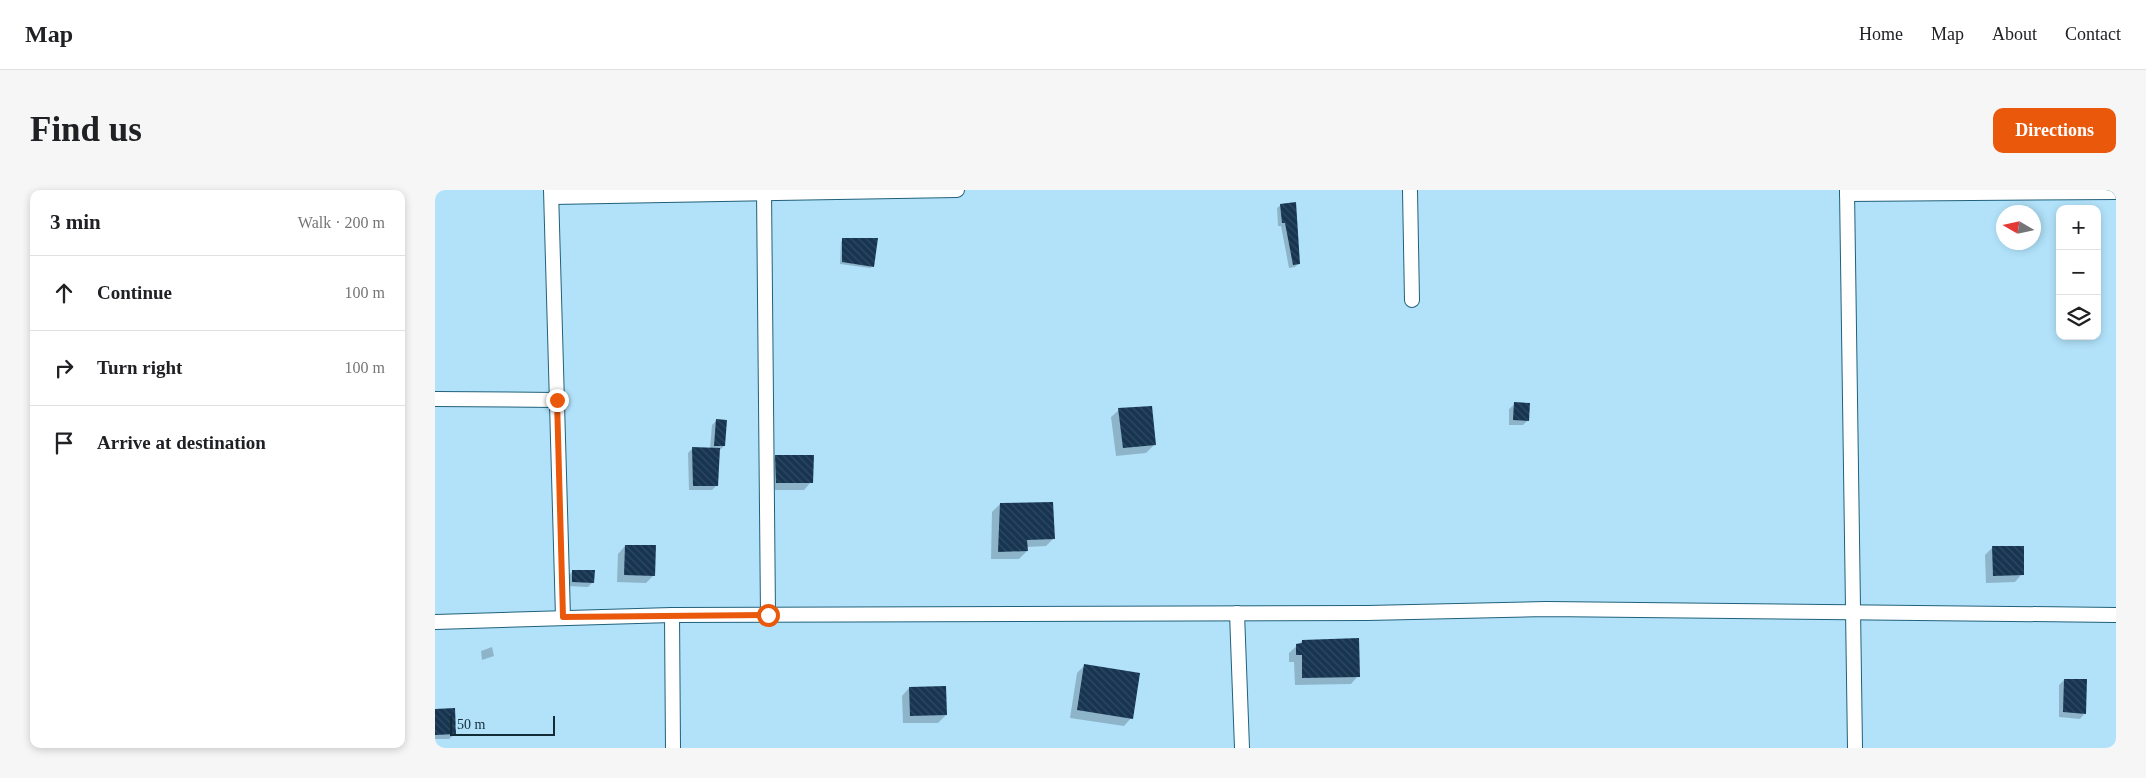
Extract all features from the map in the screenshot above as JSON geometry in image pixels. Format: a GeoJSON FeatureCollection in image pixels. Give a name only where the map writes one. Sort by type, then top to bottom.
{"type":"FeatureCollection","features":[{"type":"Feature","properties":{"kind":"street"},"geometry":{"type":"LineString","coordinates":[[563,617],[551,194],[957,190]]}},
{"type":"Feature","properties":{"kind":"street"},"geometry":{"type":"LineString","coordinates":[[1410,190],[1412,300]]}},
{"type":"Feature","properties":{"kind":"street"},"geometry":{"type":"LineString","coordinates":[[764,192],[768,615]]}},
{"type":"Feature","properties":{"kind":"street"},"geometry":{"type":"LineString","coordinates":[[1855,748],[1855,614],[1847,192],[2116,192]]}},
{"type":"Feature","properties":{"kind":"street"},"geometry":{"type":"LineString","coordinates":[[435,399],[557,400]]}},
{"type":"Feature","properties":{"kind":"street"},"geometry":{"type":"LineString","coordinates":[[435,622],[672,615],[1546,610],[2116,615]]}},
{"type":"Feature","properties":{"kind":"street"},"geometry":{"type":"LineString","coordinates":[[1237,613],[1242,748]]}},
{"type":"Feature","properties":{"kind":"street"},"geometry":{"type":"LineString","coordinates":[[672,615],[673,748]]}},
{"type":"Feature","properties":{"kind":"building"},"geometry":{"type":"Polygon","coordinates":[[[1296,202],[1300,264],[1293,265],[1285,223],[1282,223],[1280,204],[1296,202]]]}},
{"type":"Feature","properties":{"kind":"building"},"geometry":{"type":"Polygon","coordinates":[[[842,238],[878,238],[874,267],[842,262],[842,238]]]}},
{"type":"Feature","properties":{"kind":"building"},"geometry":{"type":"Polygon","coordinates":[[[1514,402],[1530,403],[1529,421],[1513,420],[1514,402]]]}},
{"type":"Feature","properties":{"kind":"building"},"geometry":{"type":"Polygon","coordinates":[[[1152,406],[1156,445],[1123,448],[1118,408],[1152,406]]]}},
{"type":"Feature","properties":{"kind":"building"},"geometry":{"type":"Polygon","coordinates":[[[716,419],[727,420],[725,446],[714,446],[716,419]]]}},
{"type":"Feature","properties":{"kind":"building"},"geometry":{"type":"Polygon","coordinates":[[[692,447],[720,448],[718,486],[693,486],[692,447]]]}},
{"type":"Feature","properties":{"kind":"building"},"geometry":{"type":"Polygon","coordinates":[[[775,455],[814,455],[813,483],[776,483],[775,455]]]}},
{"type":"Feature","properties":{"kind":"building"},"geometry":{"type":"Polygon","coordinates":[[[1053,502],[1055,539],[1027,540],[1028,551],[998,552],[1000,503],[1053,502]]]}},
{"type":"Feature","properties":{"kind":"building"},"geometry":{"type":"Polygon","coordinates":[[[625,545],[656,545],[655,576],[624,575],[625,545]]]}},
{"type":"Feature","properties":{"kind":"building"},"geometry":{"type":"Polygon","coordinates":[[[1992,546],[2024,546],[2024,575],[1993,576],[1992,546]]]}},
{"type":"Feature","properties":{"kind":"building"},"geometry":{"type":"Polygon","coordinates":[[[572,570],[595,570],[594,583],[572,582],[572,570]]]}},
{"type":"Feature","properties":{"kind":"building"},"geometry":{"type":"Polygon","coordinates":[[[1359,638],[1360,677],[1302,678],[1302,655],[1296,655],[1296,644],[1302,643],[1302,640],[1359,638]]]}},
{"type":"Feature","properties":{"kind":"building"},"geometry":{"type":"Polygon","coordinates":[[[1084,664],[1140,673],[1133,719],[1077,710],[1084,664]]]}},
{"type":"Feature","properties":{"kind":"building"},"geometry":{"type":"Polygon","coordinates":[[[2064,679],[2087,679],[2086,714],[2063,712],[2064,679]]]}},
{"type":"Feature","properties":{"kind":"building"},"geometry":{"type":"Polygon","coordinates":[[[946,686],[947,715],[910,716],[909,687],[946,686]]]}},
{"type":"Feature","properties":{"kind":"building"},"geometry":{"type":"Polygon","coordinates":[[[455,708],[456,734],[435,735],[435,709],[455,708]]]}},
{"type":"Feature","properties":{"kind":"route"},"geometry":{"type":"LineString","coordinates":[[557,400],[563,617],[768,615]]}}]}
